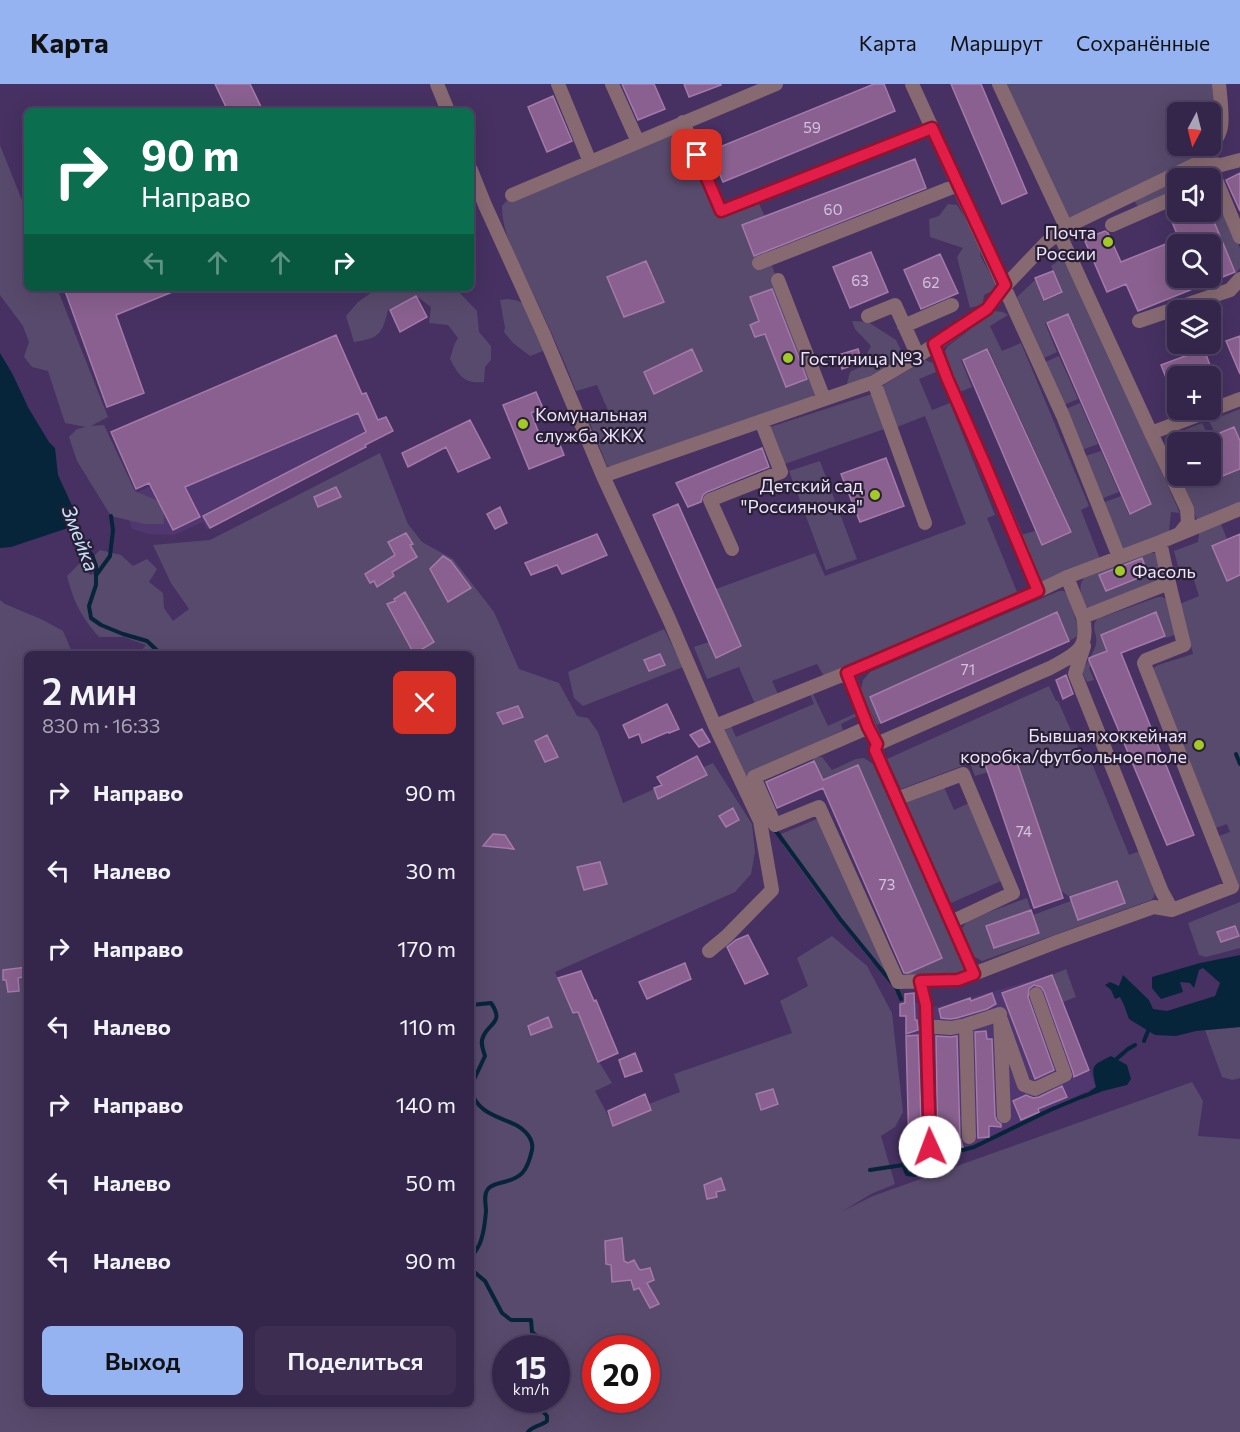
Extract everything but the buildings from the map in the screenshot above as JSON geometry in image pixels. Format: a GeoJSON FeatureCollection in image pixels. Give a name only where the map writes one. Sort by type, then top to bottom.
{"type":"FeatureCollection","features":[{"type":"Feature","properties":{"kind":"street"},"geometry":{"type":"LineString","coordinates":[[437,84],[447,108]]}},
{"type":"Feature","properties":{"kind":"street"},"geometry":{"type":"LineString","coordinates":[[558,84],[590,162]]}},
{"type":"Feature","properties":{"kind":"street"},"geometry":{"type":"LineString","coordinates":[[612,84],[638,142]]}},
{"type":"Feature","properties":{"kind":"street"},"geometry":{"type":"LineString","coordinates":[[512,195],[776,84]]}},
{"type":"Feature","properties":{"kind":"street"},"geometry":{"type":"LineString","coordinates":[[912,84],[1063,416],[1119,557]]}},
{"type":"Feature","properties":{"kind":"street"},"geometry":{"type":"LineString","coordinates":[[999,84],[1151,433],[1195,527]]}},
{"type":"Feature","properties":{"kind":"street"},"geometry":{"type":"LineString","coordinates":[[1203,163],[1221,127],[1219,84]]}},
{"type":"Feature","properties":{"kind":"street"},"geometry":{"type":"LineString","coordinates":[[683,122],[721,211],[932,128]]}},
{"type":"Feature","properties":{"kind":"street"},"geometry":{"type":"LineString","coordinates":[[603,476],[874,382],[918,356],[987,309],[1005,285],[1060,227],[1203,163],[1221,165],[1240,160]]}},
{"type":"Feature","properties":{"kind":"street"},"geometry":{"type":"LineString","coordinates":[[1203,163],[1206,168]]}},
{"type":"Feature","properties":{"kind":"street"},"geometry":{"type":"LineString","coordinates":[[474,178],[603,476],[760,821],[772,890],[709,951]]}},
{"type":"Feature","properties":{"kind":"street"},"geometry":{"type":"LineString","coordinates":[[759,262],[958,185]]}},
{"type":"Feature","properties":{"kind":"street"},"geometry":{"type":"LineString","coordinates":[[1221,198],[1240,237]]}},
{"type":"Feature","properties":{"kind":"street"},"geometry":{"type":"LineString","coordinates":[[1112,225],[1167,201]]}},
{"type":"Feature","properties":{"kind":"street"},"geometry":{"type":"LineString","coordinates":[[1139,321],[1230,290],[1240,279]]}},
{"type":"Feature","properties":{"kind":"street"},"geometry":{"type":"LineString","coordinates":[[778,280],[824,399]]}},
{"type":"Feature","properties":{"kind":"street"},"geometry":{"type":"LineString","coordinates":[[868,316],[895,304],[918,356]]}},
{"type":"Feature","properties":{"kind":"street"},"geometry":{"type":"LineString","coordinates":[[904,326],[952,304]]}},
{"type":"Feature","properties":{"kind":"street"},"geometry":{"type":"LineString","coordinates":[[934,344],[1038,591]]}},
{"type":"Feature","properties":{"kind":"street"},"geometry":{"type":"LineString","coordinates":[[874,382],[925,524]]}},
{"type":"Feature","properties":{"kind":"street"},"geometry":{"type":"LineString","coordinates":[[1151,433],[1240,399]]}},
{"type":"Feature","properties":{"kind":"street"},"geometry":{"type":"LineString","coordinates":[[732,549],[710,500],[781,472],[761,422]]}},
{"type":"Feature","properties":{"kind":"street"},"geometry":{"type":"LineString","coordinates":[[1180,533],[1188,523],[1187,509]]}},
{"type":"Feature","properties":{"kind":"street"},"geometry":{"type":"LineString","coordinates":[[715,726],[847,673],[1067,578],[1240,509]]}},
{"type":"Feature","properties":{"kind":"street"},"geometry":{"type":"LineString","coordinates":[[1154,907],[1172,910],[1232,887],[1144,663],[1146,660],[1184,645],[1160,542]]}},
{"type":"Feature","properties":{"kind":"street"},"geometry":{"type":"LineString","coordinates":[[1067,578],[1083,617],[1085,629],[1085,638],[1075,674],[1162,892],[1172,910]]}},
{"type":"Feature","properties":{"kind":"street"},"geometry":{"type":"LineString","coordinates":[[1083,617],[1169,583]]}},
{"type":"Feature","properties":{"kind":"street"},"geometry":{"type":"LineString","coordinates":[[877,744],[1050,668],[1076,653],[1085,638]]}},
{"type":"Feature","properties":{"kind":"street"},"geometry":{"type":"LineString","coordinates":[[847,673],[877,744],[875,750],[974,974]]}},
{"type":"Feature","properties":{"kind":"street"},"geometry":{"type":"LineString","coordinates":[[868,727],[754,777],[776,825],[819,807],[898,982],[958,980],[1154,907],[1160,903],[1162,892]]}},
{"type":"Feature","properties":{"kind":"street"},"geometry":{"type":"LineString","coordinates":[[896,799],[963,774],[1012,893],[951,922]]}},
{"type":"Feature","properties":{"kind":"street"},"geometry":{"type":"LineString","coordinates":[[920,981],[926,1005],[930,1147]]}},
{"type":"Feature","properties":{"kind":"street"},"geometry":{"type":"LineString","coordinates":[[926,1026],[951,1028],[1000,1014],[1024,1085],[1035,1089],[1065,1075],[1036,994]]}},
{"type":"Feature","properties":{"kind":"street"},"geometry":{"type":"LineString","coordinates":[[1000,1017],[1004,1116]]}},
{"type":"Feature","properties":{"kind":"street"},"geometry":{"type":"LineString","coordinates":[[966,1025],[969,1137]]}},
{"type":"Feature","properties":{"kind":"shaded area"},"geometry":{"type":"Polygon","coordinates":[[[1000,84],[1217,84],[1218,102],[1167,102],[1167,156],[1201,156],[1196,162],[1184,168],[1167,168],[1167,176],[1067,226],[1000,84]]]}},
{"type":"Feature","properties":{"kind":"shaded area"},"geometry":{"type":"Polygon","coordinates":[[[683,122],[721,211],[756,197],[765,217],[743,226],[754,256],[767,252],[820,398],[622,466],[607,466],[590,423],[610,415],[597,385],[576,391],[555,340],[512,249],[505,228],[502,206],[512,195],[683,122]]]}},
{"type":"Feature","properties":{"kind":"shaded area"},"geometry":{"type":"Polygon","coordinates":[[[0,145],[24,205],[24,291],[58,291],[108,417],[91,426],[104,425],[135,491],[163,503],[164,524],[144,524],[111,516],[77,461],[69,437],[77,429],[86,427],[65,423],[48,371],[32,367],[24,357],[29,342],[23,326],[0,295],[0,145]]]}},
{"type":"Feature","properties":{"kind":"shaded area"},"geometry":{"type":"Polygon","coordinates":[[[1167,182],[1167,197],[1139,209],[1133,198],[1167,182]]]}},
{"type":"Feature","properties":{"kind":"shaded area"},"geometry":{"type":"Polygon","coordinates":[[[948,204],[957,205],[978,239],[981,257],[998,288],[984,295],[983,304],[970,308],[957,257],[963,248],[930,237],[929,219],[939,216],[948,204]]]}},
{"type":"Feature","properties":{"kind":"shaded area"},"geometry":{"type":"Polygon","coordinates":[[[1221,205],[1240,248],[1240,268],[1236,273],[1221,234],[1214,222],[1221,222],[1221,205]]]}},
{"type":"Feature","properties":{"kind":"shaded area"},"geometry":{"type":"Polygon","coordinates":[[[1063,258],[1180,513],[1171,512],[1169,531],[1127,549],[1123,550],[1102,503],[1121,496],[1129,515],[1152,504],[1069,314],[1045,323],[1057,352],[1044,358],[1017,297],[1035,280],[1044,301],[1063,293],[1051,266],[1063,258]]]}},
{"type":"Feature","properties":{"kind":"shaded area"},"geometry":{"type":"Polygon","coordinates":[[[374,291],[458,291],[477,311],[479,332],[491,346],[491,360],[485,367],[484,382],[472,382],[459,374],[450,359],[458,338],[448,325],[429,323],[431,307],[416,296],[388,310],[384,325],[375,336],[354,342],[346,316],[358,302],[374,291]]]}},
{"type":"Feature","properties":{"kind":"shaded area"},"geometry":{"type":"Polygon","coordinates":[[[500,300],[520,302],[530,312],[541,338],[543,351],[530,356],[513,343],[504,332],[500,300]]]}},
{"type":"Feature","properties":{"kind":"shaded area"},"geometry":{"type":"Polygon","coordinates":[[[995,311],[1008,315],[990,326],[1002,351],[1021,343],[1089,506],[1081,510],[1100,559],[1041,583],[1021,535],[1035,531],[1042,546],[1072,532],[988,348],[961,360],[972,387],[960,392],[945,351],[948,346],[995,311]]]}},
{"type":"Feature","properties":{"kind":"shaded area"},"geometry":{"type":"Polygon","coordinates":[[[852,321],[868,322],[896,340],[903,354],[898,363],[846,387],[850,372],[860,367],[871,346],[855,329],[852,321]]]}},
{"type":"Feature","properties":{"kind":"shaded area"},"geometry":{"type":"Polygon","coordinates":[[[1059,356],[1078,399],[1064,405],[1045,362],[1059,356]]]}},
{"type":"Feature","properties":{"kind":"shaded area"},"geometry":{"type":"Polygon","coordinates":[[[925,360],[933,363],[936,372],[919,379],[932,410],[950,403],[995,515],[987,518],[1017,592],[824,676],[817,664],[772,681],[778,694],[755,704],[739,667],[707,679],[694,647],[709,642],[717,657],[741,646],[716,589],[815,553],[825,576],[966,524],[925,416],[897,427],[882,386],[925,360]]]}},
{"type":"Feature","properties":{"kind":"shaded area"},"geometry":{"type":"Polygon","coordinates":[[[366,393],[378,420],[386,417],[393,431],[207,529],[203,522],[174,535],[149,534],[132,529],[122,500],[366,393]]]}},
{"type":"Feature","properties":{"kind":"shaded area"},"geometry":{"type":"Polygon","coordinates":[[[875,393],[887,428],[782,465],[767,428],[875,393]]]}},
{"type":"Feature","properties":{"kind":"shaded area"},"geometry":{"type":"Polygon","coordinates":[[[1080,403],[1098,444],[1082,450],[1066,409],[1080,403]]]}},
{"type":"Feature","properties":{"kind":"shaded area"},"geometry":{"type":"Polygon","coordinates":[[[1240,409],[1240,441],[1221,436],[1221,432],[1214,432],[1209,421],[1221,420],[1221,416],[1240,409]]]}},
{"type":"Feature","properties":{"kind":"shaded area"},"geometry":{"type":"Polygon","coordinates":[[[1202,423],[1206,432],[1179,432],[1202,423]]]}},
{"type":"Feature","properties":{"kind":"shaded area"},"geometry":{"type":"Polygon","coordinates":[[[1101,451],[1119,492],[1101,499],[1085,456],[1101,451]]]}},
{"type":"Feature","properties":{"kind":"shaded area"},"geometry":{"type":"Polygon","coordinates":[[[380,453],[408,524],[422,542],[453,559],[494,612],[519,669],[559,683],[577,716],[588,718],[598,732],[623,803],[713,763],[752,824],[755,852],[751,874],[735,892],[555,972],[573,1013],[578,1012],[596,1057],[612,1083],[595,1091],[610,1119],[680,1092],[674,1074],[792,1033],[780,1001],[808,986],[797,958],[832,936],[867,966],[892,1013],[903,1112],[895,1127],[881,1136],[895,1184],[871,1194],[843,1211],[873,1196],[1192,1082],[1203,1101],[1198,1136],[1240,1139],[1240,1432],[0,1432],[0,600],[63,631],[72,651],[24,651],[24,1407],[474,1407],[474,651],[141,651],[146,645],[124,637],[99,637],[79,609],[67,576],[81,562],[90,575],[100,572],[94,556],[100,550],[121,555],[133,566],[147,559],[157,569],[149,582],[163,593],[164,608],[173,621],[189,609],[171,583],[153,545],[210,540],[380,453]]]}},
{"type":"Feature","properties":{"kind":"shaded area"},"geometry":{"type":"Polygon","coordinates":[[[820,461],[857,559],[826,570],[789,471],[820,461]]]}},
{"type":"Feature","properties":{"kind":"shaded area"},"geometry":{"type":"Polygon","coordinates":[[[1240,469],[1240,507],[1199,524],[1181,486],[1221,486],[1221,477],[1240,469]]]}},
{"type":"Feature","properties":{"kind":"shaded area"},"geometry":{"type":"Polygon","coordinates":[[[1221,524],[1227,539],[1212,546],[1227,581],[1240,575],[1240,887],[1236,889],[1216,837],[1230,832],[1227,824],[1213,829],[1152,669],[1193,654],[1180,604],[1199,596],[1190,567],[1179,570],[1174,551],[1198,542],[1199,533],[1221,524]]]}},
{"type":"Feature","properties":{"kind":"shaded area"},"geometry":{"type":"Polygon","coordinates":[[[1151,552],[1157,554],[1161,578],[1159,583],[1090,609],[1085,606],[1080,588],[1084,578],[1151,552]]]}},
{"type":"Feature","properties":{"kind":"shaded area"},"geometry":{"type":"Polygon","coordinates":[[[1059,591],[1068,594],[1080,635],[1069,641],[1058,612],[870,697],[881,723],[877,725],[861,690],[863,680],[870,672],[1059,591]]]}},
{"type":"Feature","properties":{"kind":"shaded area"},"geometry":{"type":"Polygon","coordinates":[[[1158,597],[1166,599],[1177,634],[1166,638],[1156,613],[1101,634],[1107,651],[1089,668],[1094,680],[1087,682],[1082,672],[1096,644],[1094,626],[1097,619],[1158,597]]]}},
{"type":"Feature","properties":{"kind":"shaded area"},"geometry":{"type":"Polygon","coordinates":[[[664,629],[683,667],[583,706],[574,698],[568,672],[664,629]]]}},
{"type":"Feature","properties":{"kind":"shaded area"},"geometry":{"type":"Polygon","coordinates":[[[1049,686],[1083,758],[1089,756],[1129,855],[1140,851],[1155,891],[1154,897],[982,961],[973,956],[962,928],[968,920],[1027,898],[1031,910],[986,926],[994,948],[1039,933],[1033,915],[1071,901],[1078,920],[1125,903],[1117,881],[1070,897],[1061,891],[1012,748],[983,758],[988,772],[975,776],[970,763],[901,789],[887,759],[1049,686]]]}},
{"type":"Feature","properties":{"kind":"shaded area"},"geometry":{"type":"Polygon","coordinates":[[[810,694],[813,694],[828,726],[856,713],[857,716],[841,724],[843,730],[750,773],[757,807],[724,731],[731,726],[736,737],[814,704],[810,694]]]}},
{"type":"Feature","properties":{"kind":"shaded area"},"geometry":{"type":"Polygon","coordinates":[[[812,757],[822,757],[832,770],[856,759],[864,758],[873,764],[965,970],[943,976],[904,974],[942,957],[858,765],[823,780],[812,757]]]}},
{"type":"Feature","properties":{"kind":"shaded area"},"geometry":{"type":"Polygon","coordinates":[[[944,787],[954,810],[969,803],[1001,881],[951,903],[904,803],[944,787]]]}},
{"type":"Feature","properties":{"kind":"shaded area"},"geometry":{"type":"Polygon","coordinates":[[[817,819],[890,971],[886,973],[871,961],[783,845],[781,834],[817,819]]]}},
{"type":"Feature","properties":{"kind":"shaded area"},"geometry":{"type":"Polygon","coordinates":[[[1240,902],[1240,948],[1206,957],[1199,955],[1188,923],[1240,902]]]}},
{"type":"Feature","properties":{"kind":"shaded area"},"geometry":{"type":"Polygon","coordinates":[[[1066,969],[1076,997],[1063,1002],[1052,975],[1066,969]]]}},
{"type":"Feature","properties":{"kind":"shaded area"},"geometry":{"type":"Polygon","coordinates":[[[1052,975],[1096,1087],[961,1151],[909,1150],[905,1016],[900,1016],[900,1004],[914,1002],[937,1007],[1052,975]]]}},
{"type":"Feature","properties":{"kind":"shaded area"},"geometry":{"type":"Polygon","coordinates":[[[1240,1027],[1240,1078],[1232,1080],[1222,1077],[1205,1030],[1240,1027]]]}},
{"type":"Feature","properties":{"kind":"water"},"geometry":{"type":"Polygon","coordinates":[[[0,353],[29,409],[55,448],[58,475],[75,512],[68,528],[11,547],[0,548],[0,353]]]}},
{"type":"Feature","properties":{"kind":"water"},"geometry":{"type":"Polygon","coordinates":[[[1240,955],[1240,1027],[1196,1031],[1176,1036],[1155,1035],[1129,1019],[1120,997],[1115,999],[1111,990],[1105,985],[1110,982],[1119,986],[1123,975],[1149,1000],[1153,1009],[1167,1011],[1215,996],[1220,983],[1203,968],[1199,970],[1194,988],[1190,983],[1180,982],[1183,992],[1161,999],[1152,988],[1152,977],[1200,963],[1240,955]]]}},
{"type":"Feature","properties":{"kind":"water"},"geometry":{"type":"Polygon","coordinates":[[[1111,1056],[1127,1065],[1131,1079],[1127,1085],[1082,1099],[1096,1087],[1093,1070],[1096,1064],[1111,1056]]]}},
{"type":"Feature","properties":{"kind":"waterway","name":"Змейка"},"geometry":{"type":"LineString","coordinates":[[73,508],[75,512],[73,524],[96,566],[96,585],[89,606],[91,618],[101,625],[147,641],[158,651]]}},
{"type":"Feature","properties":{"kind":"waterway"},"geometry":{"type":"LineString","coordinates":[[97,574],[110,556],[113,530],[111,516]]}},
{"type":"Feature","properties":{"kind":"waterway"},"geometry":{"type":"LineString","coordinates":[[1236,754],[1240,764]]}},
{"type":"Feature","properties":{"kind":"waterway"},"geometry":{"type":"LineString","coordinates":[[773,827],[840,919],[897,989],[901,999]]}},
{"type":"Feature","properties":{"kind":"waterway","name":"Змейка"},"geometry":{"type":"LineString","coordinates":[[474,1005],[491,1003],[496,1015],[496,1019],[482,1039],[485,1056],[474,1080]]}},
{"type":"Feature","properties":{"kind":"waterway"},"geometry":{"type":"LineString","coordinates":[[1144,1041],[1148,1031]]}},
{"type":"Feature","properties":{"kind":"waterway"},"geometry":{"type":"LineString","coordinates":[[1114,1061],[1135,1045]]}},
{"type":"Feature","properties":{"kind":"waterway"},"geometry":{"type":"LineString","coordinates":[[911,1154],[955,1152],[974,1147],[1086,1095]]}},
{"type":"Feature","properties":{"kind":"waterway","name":"Змейка"},"geometry":{"type":"LineString","coordinates":[[474,1098],[483,1109],[523,1129],[532,1146],[528,1164],[522,1173],[486,1191],[483,1234],[474,1253]]}},
{"type":"Feature","properties":{"kind":"waterway"},"geometry":{"type":"LineString","coordinates":[[870,1170],[903,1165],[907,1174],[915,1175],[919,1166],[911,1154]]}},
{"type":"Feature","properties":{"kind":"waterway","name":"Змейка"},"geometry":{"type":"LineString","coordinates":[[474,1272],[485,1281],[502,1313],[511,1320],[531,1320],[532,1332],[536,1335]]}},
{"type":"Feature","properties":{"kind":"waterway","name":"Змейка"},"geometry":{"type":"LineString","coordinates":[[528,1432],[547,1421],[544,1413]]}},
{"type":"Feature","properties":{"kind":"place","name":"Почта России"},"geometry":{"type":"Point","coordinates":[1108,242]}},
{"type":"Feature","properties":{"kind":"place","name":"Гостиница №3"},"geometry":{"type":"Point","coordinates":[788,358]}},
{"type":"Feature","properties":{"kind":"place","name":"Комунальная служба ЖКХ"},"geometry":{"type":"Point","coordinates":[523,424]}},
{"type":"Feature","properties":{"kind":"place","name":"Детский сад \"Россияночка\""},"geometry":{"type":"Point","coordinates":[875,495]}},
{"type":"Feature","properties":{"kind":"place","name":"Фасоль"},"geometry":{"type":"Point","coordinates":[1120,571]}},
{"type":"Feature","properties":{"kind":"place","name":"Бывшая хоккейная коробка/футбольное поле"},"geometry":{"type":"Point","coordinates":[1199,745]}},
{"type":"Feature","properties":{"kind":"route"},"geometry":{"type":"LineString","coordinates":[[697,155],[721,211],[932,128],[1005,285],[987,309],[934,344],[1038,591],[847,673],[877,744],[875,750],[974,974],[958,980],[920,981],[926,1005],[930,1147]]}}]}
